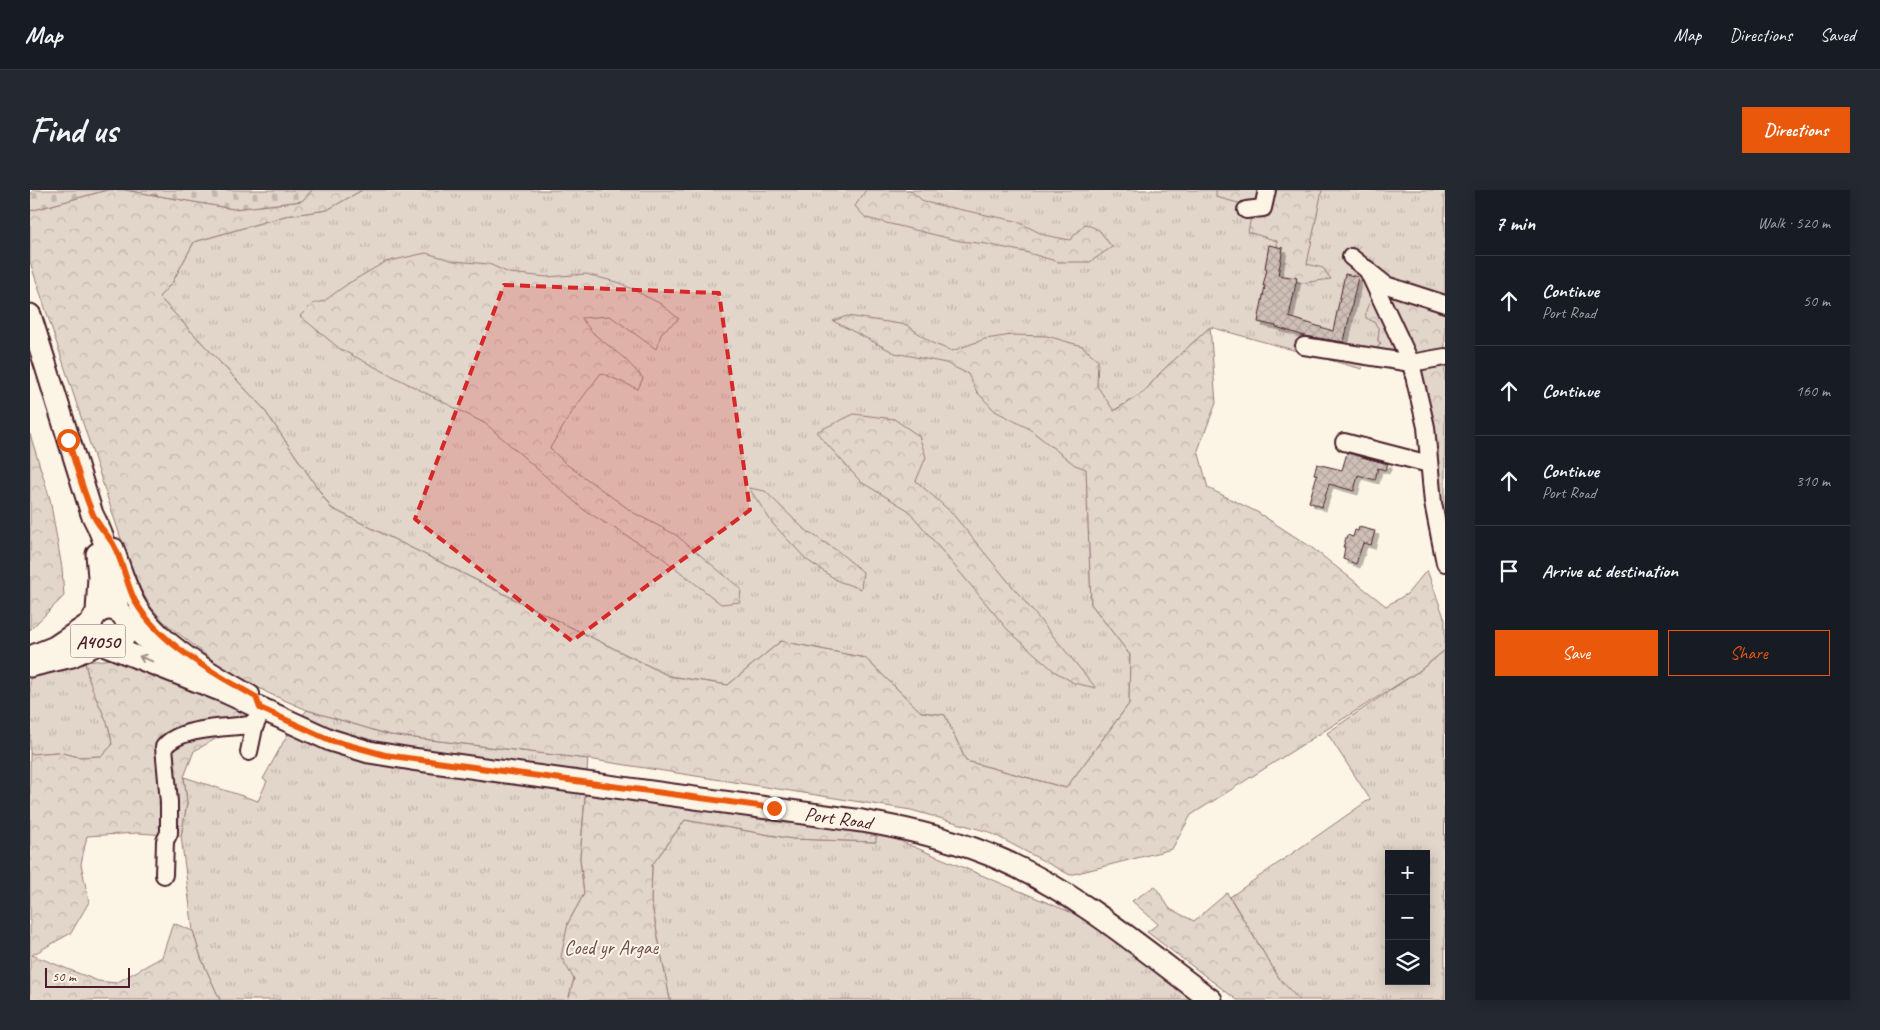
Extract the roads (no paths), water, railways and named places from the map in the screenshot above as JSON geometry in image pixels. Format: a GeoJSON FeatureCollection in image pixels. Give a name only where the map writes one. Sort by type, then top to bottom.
{"type":"FeatureCollection","features":[{"type":"Feature","properties":{"kind":"main road","name":"A4050"},"geometry":{"type":"LineString","coordinates":[[30,315],[92,514],[108,617],[125,634],[122,639],[112,645],[103,644],[92,634],[108,617]]}},
{"type":"Feature","properties":{"kind":"main road"},"geometry":{"type":"LineString","coordinates":[[30,657],[55,648],[108,617]]}},
{"type":"Feature","properties":{"kind":"main road","name":"Port Road"},"geometry":{"type":"LineString","coordinates":[[108,617],[204,676],[223,691],[261,713],[330,740],[385,755],[803,812],[882,824],[934,836],[1003,861],[1071,897],[1094,912],[1211,1000]]}},
{"type":"Feature","properties":{"kind":"main road"},"geometry":{"type":"LineString","coordinates":[[30,666],[72,656],[103,644]]}},
{"type":"Feature","properties":{"kind":"main road","name":"Port Road"},"geometry":{"type":"LineString","coordinates":[[103,644],[223,691]]}},
{"type":"Feature","properties":{"kind":"street"},"geometry":{"type":"LineString","coordinates":[[1246,210],[1264,208],[1267,190]]}},
{"type":"Feature","properties":{"kind":"street"},"geometry":{"type":"LineString","coordinates":[[1351,257],[1386,285],[1445,304]]}},
{"type":"Feature","properties":{"kind":"street"},"geometry":{"type":"LineString","coordinates":[[1367,270],[1411,363],[1426,427],[1433,503],[1445,563]]}},
{"type":"Feature","properties":{"kind":"street"},"geometry":{"type":"LineString","coordinates":[[1304,346],[1411,363],[1445,357]]}},
{"type":"Feature","properties":{"kind":"street"},"geometry":{"type":"LineString","coordinates":[[1344,442],[1429,464]]}},
{"type":"Feature","properties":{"kind":"street"},"geometry":{"type":"LineString","coordinates":[[92,514],[114,545],[135,599],[146,617],[166,637],[190,656],[219,676],[256,697],[261,713],[254,728],[249,752]]}},
{"type":"Feature","properties":{"kind":"street"},"geometry":{"type":"LineString","coordinates":[[164,875],[165,841],[169,832],[169,802],[164,747],[177,736],[214,728],[250,725],[261,713]]}},
{"type":"Feature","properties":{"kind":"park label","name":"Coed yr Argae"},"geometry":{"type":"Point","coordinates":[611,947]}}]}
